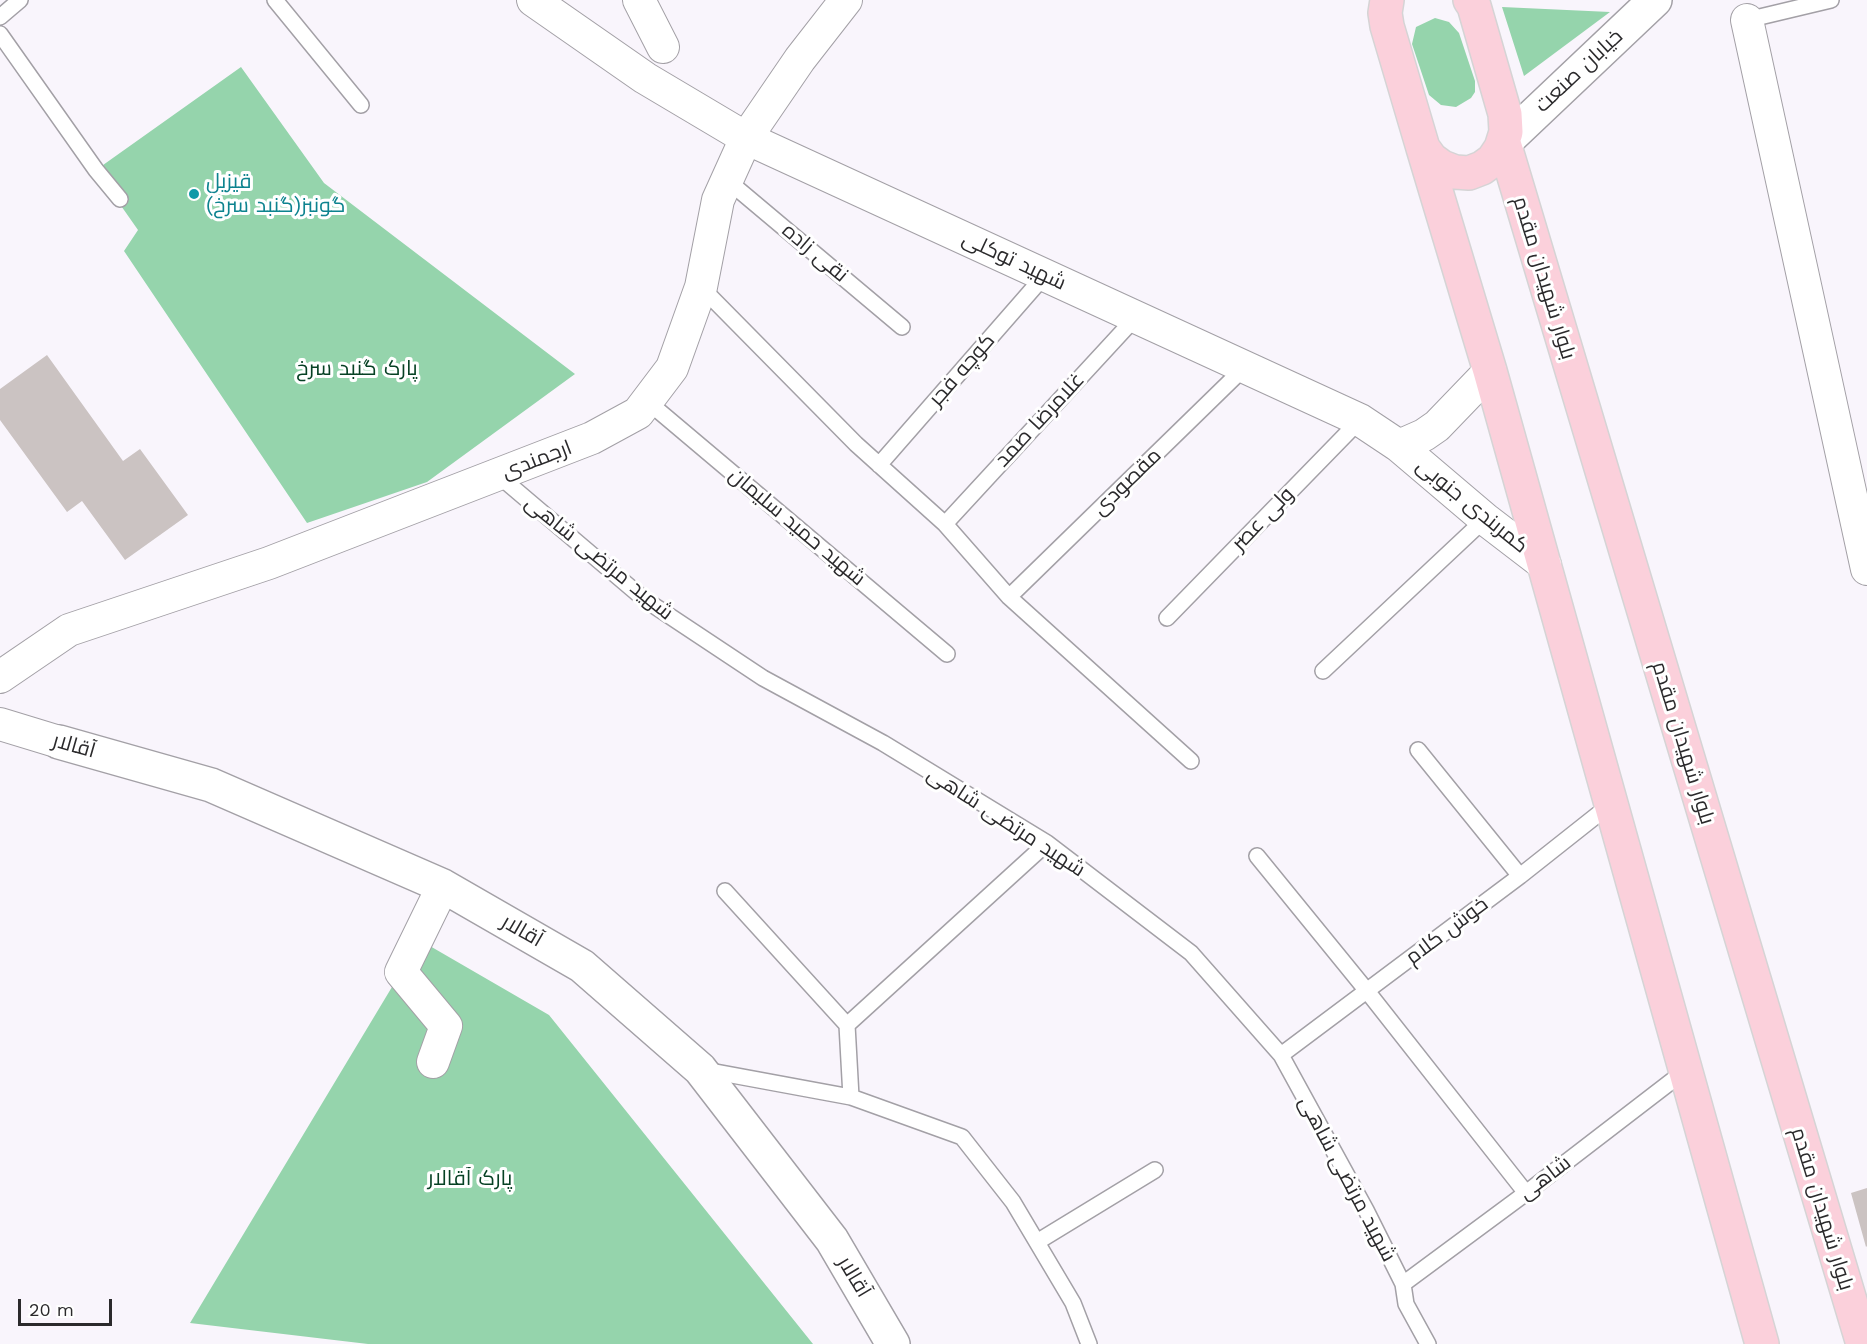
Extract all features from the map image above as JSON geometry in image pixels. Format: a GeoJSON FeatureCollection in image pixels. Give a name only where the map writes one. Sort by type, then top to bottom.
{"type":"FeatureCollection","features":[{"type":"Feature","properties":{"kind":"main road","name":"بلوار شهیدان مقدم"},"geometry":{"type":"LineString","coordinates":[[1470,0],[1505,114],[1504,142],[1863,1344]]}},
{"type":"Feature","properties":{"kind":"main road"},"geometry":{"type":"LineString","coordinates":[[1384,4],[1423,148],[1545,565],[1762,1344]]}},
{"type":"Feature","properties":{"kind":"main road"},"geometry":{"type":"LineString","coordinates":[[1423,148],[1431,159],[1442,167],[1455,172],[1469,173],[1493,160],[1504,142]]}},
{"type":"Feature","properties":{"kind":"street","name":"شهید توکلی"},"geometry":{"type":"LineString","coordinates":[[533,0],[645,78],[746,138],[1360,420],[1399,446]]}},
{"type":"Feature","properties":{"kind":"street"},"geometry":{"type":"LineString","coordinates":[[639,0],[663,47]]}},
{"type":"Feature","properties":{"kind":"street","name":"ارجمندی"},"geometry":{"type":"LineString","coordinates":[[0,677],[69,630],[269,563],[592,438],[638,413],[672,368],[701,287],[718,200],[746,138],[800,59],[846,0]]}},
{"type":"Feature","properties":{"kind":"street","name":"خیابان صنعت"},"geometry":{"type":"LineString","coordinates":[[1504,142],[1655,0]]}},
{"type":"Feature","properties":{"kind":"street"},"geometry":{"type":"LineString","coordinates":[[1747,20],[1867,569]]}},
{"type":"Feature","properties":{"kind":"street"},"geometry":{"type":"LineString","coordinates":[[1399,446],[1425,435],[1437,426],[1490,371]]}},
{"type":"Feature","properties":{"kind":"street","name":"کمربندی جنوبی"},"geometry":{"type":"LineString","coordinates":[[1399,446],[1485,519],[1545,565]]}},
{"type":"Feature","properties":{"kind":"street","name":"آقالار"},"geometry":{"type":"LineString","coordinates":[[0,724],[211,785],[444,886],[582,966],[700,1069],[832,1240],[893,1344]]}},
{"type":"Feature","properties":{"kind":"street"},"geometry":{"type":"LineString","coordinates":[[433,1062],[446,1026],[401,972],[444,886]]}},
{"type":"Feature","properties":{"kind":"lane"},"geometry":{"type":"LineString","coordinates":[[0,17],[21,0]]}},
{"type":"Feature","properties":{"kind":"lane"},"geometry":{"type":"LineString","coordinates":[[275,0],[361,105]]}},
{"type":"Feature","properties":{"kind":"lane"},"geometry":{"type":"LineString","coordinates":[[1747,20],[1831,0]]}},
{"type":"Feature","properties":{"kind":"lane"},"geometry":{"type":"LineString","coordinates":[[0,34],[96,170],[120,199]]}},
{"type":"Feature","properties":{"kind":"lane","name":"نقی زاده"},"geometry":{"type":"LineString","coordinates":[[727,180],[902,327]]}},
{"type":"Feature","properties":{"kind":"lane","name":"كوچه فجر"},"geometry":{"type":"LineString","coordinates":[[879,465],[1045,276]]}},
{"type":"Feature","properties":{"kind":"lane"},"geometry":{"type":"LineString","coordinates":[[701,287],[879,465],[945,524],[1009,597],[1191,761]]}},
{"type":"Feature","properties":{"kind":"lane","name":"غلامرضا صمد"},"geometry":{"type":"LineString","coordinates":[[945,524],[1136,317]]}},
{"type":"Feature","properties":{"kind":"lane","name":"مقصودی"},"geometry":{"type":"LineString","coordinates":[[1009,597],[1245,367]]}},
{"type":"Feature","properties":{"kind":"lane","name":"شهید حمید سلیمان"},"geometry":{"type":"LineString","coordinates":[[647,401],[947,654]]}},
{"type":"Feature","properties":{"kind":"lane","name":"ولی عصر"},"geometry":{"type":"LineString","coordinates":[[1167,618],[1360,420]]}},
{"type":"Feature","properties":{"kind":"lane","name":"شهید مرتضی شاهی"},"geometry":{"type":"LineString","coordinates":[[498,475],[644,599],[763,678],[883,743],[1047,843],[1191,953],[1281,1056],[1366,1210],[1403,1284],[1406,1304],[1428,1344]]}},
{"type":"Feature","properties":{"kind":"lane"},"geometry":{"type":"LineString","coordinates":[[1323,671],[1485,519]]}},
{"type":"Feature","properties":{"kind":"lane"},"geometry":{"type":"LineString","coordinates":[[1418,750],[1520,876]]}},
{"type":"Feature","properties":{"kind":"lane","name":"خوش کلام"},"geometry":{"type":"LineString","coordinates":[[1281,1056],[1520,876],[1611,804]]}},
{"type":"Feature","properties":{"kind":"lane"},"geometry":{"type":"LineString","coordinates":[[848,1025],[1047,843]]}},
{"type":"Feature","properties":{"kind":"lane"},"geometry":{"type":"LineString","coordinates":[[1257,856],[1526,1193]]}},
{"type":"Feature","properties":{"kind":"lane"},"geometry":{"type":"LineString","coordinates":[[725,891],[848,1025],[851,1098]]}},
{"type":"Feature","properties":{"kind":"lane"},"geometry":{"type":"LineString","coordinates":[[700,1069],[851,1098],[962,1137],[1013,1202],[1073,1303],[1089,1344]]}},
{"type":"Feature","properties":{"kind":"lane","name":"شاهی"},"geometry":{"type":"LineString","coordinates":[[1403,1284],[1686,1070]]}},
{"type":"Feature","properties":{"kind":"lane"},"geometry":{"type":"LineString","coordinates":[[1037,1242],[1155,1170]]}},
{"type":"Feature","properties":{"kind":"green space"},"geometry":{"type":"Polygon","coordinates":[[[1502,7],[1610,12],[1524,76],[1502,7]]]}},
{"type":"Feature","properties":{"kind":"green space"},"geometry":{"type":"Polygon","coordinates":[[[1435,18],[1449,22],[1459,33],[1475,81],[1475,92],[1471,98],[1456,107],[1441,105],[1429,95],[1412,44],[1416,27],[1435,18]]]}},
{"type":"Feature","properties":{"kind":"green space","name":"پارک گنبد سرخ"},"geometry":{"type":"Polygon","coordinates":[[[241,67],[324,183],[575,374],[427,482],[307,523],[124,251],[138,230],[96,170],[241,67]]]}},
{"type":"Feature","properties":{"kind":"green space","name":"پارک آقالار"},"geometry":{"type":"Polygon","coordinates":[[[404,931],[549,1015],[813,1344],[368,1344],[190,1323],[401,972],[404,931]]]}},
{"type":"Feature","properties":{"kind":"building"},"geometry":{"type":"Polygon","coordinates":[[[47,355],[123,461],[140,449],[188,515],[125,560],[82,501],[67,512],[0,420],[0,389],[47,355]]]}},
{"type":"Feature","properties":{"kind":"building"},"geometry":{"type":"Polygon","coordinates":[[[1867,1188],[1867,1246],[1866,1247],[1851,1193],[1867,1188]]]}},
{"type":"Feature","properties":{"kind":"place","name":"قیزیل گونبز(گنبد سرخ)"},"geometry":{"type":"Point","coordinates":[194,194]}}]}
